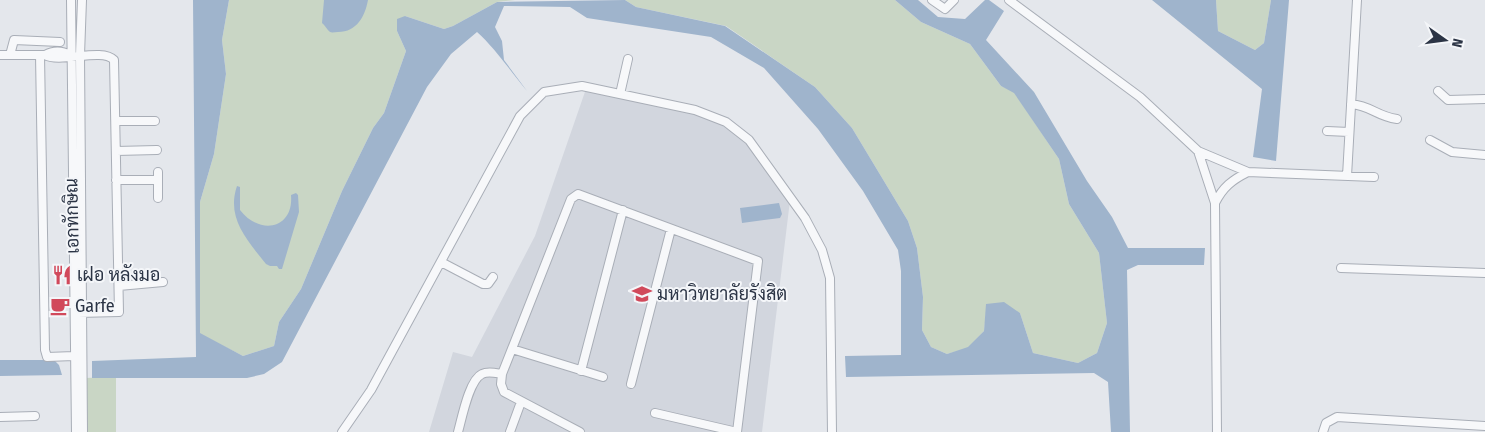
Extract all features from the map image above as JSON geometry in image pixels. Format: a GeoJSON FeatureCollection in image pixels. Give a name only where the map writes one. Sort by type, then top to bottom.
{"type":"FeatureCollection","features":[{"type":"Feature","properties":{"kind":"street","name":"เอกทักษิณ"},"geometry":{"type":"LineString","coordinates":[[71,0],[73,313],[74,356],[79,372],[76,432]]}},
{"type":"Feature","properties":{"kind":"street"},"geometry":{"type":"LineString","coordinates":[[79,372],[83,313],[80,55],[82,0]]}},
{"type":"Feature","properties":{"kind":"street"},"geometry":{"type":"LineString","coordinates":[[932,0],[945,9],[954,0]]}},
{"type":"Feature","properties":{"kind":"street"},"geometry":{"type":"LineString","coordinates":[[1009,0],[1140,97],[1198,151],[1248,172],[1374,177]]}},
{"type":"Feature","properties":{"kind":"street"},"geometry":{"type":"LineString","coordinates":[[1347,176],[1356,0]]}},
{"type":"Feature","properties":{"kind":"street"},"geometry":{"type":"LineString","coordinates":[[10,55],[14,40],[60,42]]}},
{"type":"Feature","properties":{"kind":"street"},"geometry":{"type":"LineString","coordinates":[[0,55],[42,55],[62,59],[70,55],[113,58],[116,121],[119,312],[73,313]]}},
{"type":"Feature","properties":{"kind":"street"},"geometry":{"type":"LineString","coordinates":[[42,55],[44,350],[47,356],[74,356]]}},
{"type":"Feature","properties":{"kind":"street"},"geometry":{"type":"LineString","coordinates":[[620,94],[628,59]]}},
{"type":"Feature","properties":{"kind":"street"},"geometry":{"type":"LineString","coordinates":[[342,432],[371,390],[512,128],[536,97],[551,89],[582,86],[702,112],[737,129],[756,149],[805,218],[822,250],[830,278],[832,432]]}},
{"type":"Feature","properties":{"kind":"street"},"geometry":{"type":"LineString","coordinates":[[1438,91],[1448,100],[1485,99]]}},
{"type":"Feature","properties":{"kind":"street"},"geometry":{"type":"LineString","coordinates":[[1351,104],[1371,108],[1382,116],[1397,119]]}},
{"type":"Feature","properties":{"kind":"street"},"geometry":{"type":"LineString","coordinates":[[116,121],[155,121]]}},
{"type":"Feature","properties":{"kind":"street"},"geometry":{"type":"LineString","coordinates":[[1326,131],[1349,132]]}},
{"type":"Feature","properties":{"kind":"street"},"geometry":{"type":"LineString","coordinates":[[1430,140],[1452,152],[1485,155]]}},
{"type":"Feature","properties":{"kind":"street"},"geometry":{"type":"LineString","coordinates":[[116,151],[157,150]]}},
{"type":"Feature","properties":{"kind":"street"},"geometry":{"type":"LineString","coordinates":[[1198,151],[1215,203],[1217,432]]}},
{"type":"Feature","properties":{"kind":"street"},"geometry":{"type":"LineString","coordinates":[[1215,203],[1226,184],[1248,172]]}},
{"type":"Feature","properties":{"kind":"street"},"geometry":{"type":"LineString","coordinates":[[116,180],[158,176],[158,198]]}},
{"type":"Feature","properties":{"kind":"street"},"geometry":{"type":"LineString","coordinates":[[580,432],[504,392],[501,384],[502,374],[574,195],[583,194],[758,261],[737,432],[655,413]]}},
{"type":"Feature","properties":{"kind":"street"},"geometry":{"type":"LineString","coordinates":[[581,371],[623,210]]}},
{"type":"Feature","properties":{"kind":"street"},"geometry":{"type":"LineString","coordinates":[[631,384],[671,228]]}},
{"type":"Feature","properties":{"kind":"street"},"geometry":{"type":"LineString","coordinates":[[441,262],[483,284],[488,284],[493,277]]}},
{"type":"Feature","properties":{"kind":"street"},"geometry":{"type":"LineString","coordinates":[[1341,268],[1485,273]]}},
{"type":"Feature","properties":{"kind":"street"},"geometry":{"type":"LineString","coordinates":[[118,286],[163,282]]}},
{"type":"Feature","properties":{"kind":"street"},"geometry":{"type":"LineString","coordinates":[[512,349],[603,377]]}},
{"type":"Feature","properties":{"kind":"street"},"geometry":{"type":"LineString","coordinates":[[458,432],[474,380],[482,374],[490,372],[502,374]]}},
{"type":"Feature","properties":{"kind":"street"},"geometry":{"type":"LineString","coordinates":[[79,386],[83,432]]}},
{"type":"Feature","properties":{"kind":"street"},"geometry":{"type":"LineString","coordinates":[[510,432],[521,402]]}},
{"type":"Feature","properties":{"kind":"street"},"geometry":{"type":"LineString","coordinates":[[0,417],[35,416]]}},
{"type":"Feature","properties":{"kind":"street"},"geometry":{"type":"LineString","coordinates":[[1323,432],[1326,423],[1337,417],[1485,426]]}},
{"type":"Feature","properties":{"kind":"shaded area","name":"มหาวิทยาลัยรังสิต"},"geometry":{"type":"Polygon","coordinates":[[[587,86],[727,121],[791,192],[762,432],[429,432],[453,352],[472,357],[535,236],[587,86]]]}},
{"type":"Feature","properties":{"kind":"green space"},"geometry":{"type":"Polygon","coordinates":[[[229,0],[515,0],[497,2],[444,29],[405,16],[397,31],[406,51],[384,113],[373,128],[342,191],[301,289],[279,322],[274,346],[243,356],[200,334],[200,202],[214,154],[226,74],[222,40],[229,0]]]}},
{"type":"Feature","properties":{"kind":"green space"},"geometry":{"type":"Polygon","coordinates":[[[625,0],[895,0],[921,22],[970,44],[1001,86],[1014,92],[1059,159],[1069,204],[1099,253],[1107,323],[1097,353],[1078,363],[1033,353],[1020,313],[987,304],[984,331],[968,348],[947,354],[931,347],[922,330],[923,297],[917,248],[908,221],[852,128],[815,87],[726,26],[636,7],[625,0]]]}},
{"type":"Feature","properties":{"kind":"green space"},"geometry":{"type":"Polygon","coordinates":[[[1216,0],[1271,0],[1264,43],[1255,50],[1218,31],[1216,0]]]}},
{"type":"Feature","properties":{"kind":"green space"},"geometry":{"type":"Polygon","coordinates":[[[116,377],[116,432],[85,432],[84,378],[116,377]]]}},
{"type":"Feature","properties":{"kind":"water"},"geometry":{"type":"Polygon","coordinates":[[[193,0],[229,0],[222,40],[226,74],[214,154],[200,202],[200,333],[243,356],[274,346],[279,322],[301,289],[342,191],[373,128],[384,113],[406,51],[397,31],[397,19],[405,16],[444,29],[497,2],[625,0],[636,7],[725,26],[815,87],[852,128],[908,221],[917,248],[923,297],[922,330],[931,347],[947,354],[968,347],[984,331],[986,304],[1004,302],[1020,313],[1033,353],[1078,363],[1097,353],[1107,323],[1099,253],[1069,204],[1059,159],[1014,93],[1001,86],[970,44],[921,22],[895,0],[918,0],[938,17],[965,19],[985,0],[989,0],[1004,11],[986,40],[1034,92],[1087,181],[1112,217],[1128,248],[1205,248],[1204,265],[1138,265],[1127,270],[1130,432],[1111,432],[1108,382],[1094,373],[846,377],[845,356],[901,355],[901,271],[898,250],[863,191],[818,129],[764,68],[711,37],[587,18],[570,7],[504,6],[495,27],[502,41],[504,60],[527,91],[497,53],[477,32],[451,54],[427,87],[282,362],[264,374],[247,378],[92,378],[92,361],[196,357],[193,0]]]}},
{"type":"Feature","properties":{"kind":"water"},"geometry":{"type":"Polygon","coordinates":[[[324,0],[368,0],[365,12],[355,26],[345,31],[331,32],[322,23],[324,0]]]}},
{"type":"Feature","properties":{"kind":"water"},"geometry":{"type":"Polygon","coordinates":[[[1152,0],[1216,0],[1218,31],[1255,50],[1264,43],[1271,0],[1289,0],[1276,161],[1253,157],[1262,89],[1152,0]]]}},
{"type":"Feature","properties":{"kind":"water"},"geometry":{"type":"Polygon","coordinates":[[[237,186],[240,187],[240,210],[248,218],[266,226],[281,222],[287,215],[291,195],[296,193],[298,195],[299,212],[282,269],[266,264],[240,228],[234,208],[237,186]]]}},
{"type":"Feature","properties":{"kind":"water"},"geometry":{"type":"Polygon","coordinates":[[[779,203],[782,214],[780,218],[742,223],[740,208],[779,203]]]}},
{"type":"Feature","properties":{"kind":"water"},"geometry":{"type":"Polygon","coordinates":[[[0,360],[54,360],[59,365],[62,375],[0,376],[0,360]]]}},
{"type":"Feature","properties":{"kind":"place","name":"เฝอ หลังมอ"},"geometry":{"type":"Point","coordinates":[62,275]}},
{"type":"Feature","properties":{"kind":"place","name":"มหาวิทยาลัยรังสิต"},"geometry":{"type":"Point","coordinates":[642,294]}},
{"type":"Feature","properties":{"kind":"place","name":"Garfe"},"geometry":{"type":"Point","coordinates":[60,306]}}]}
